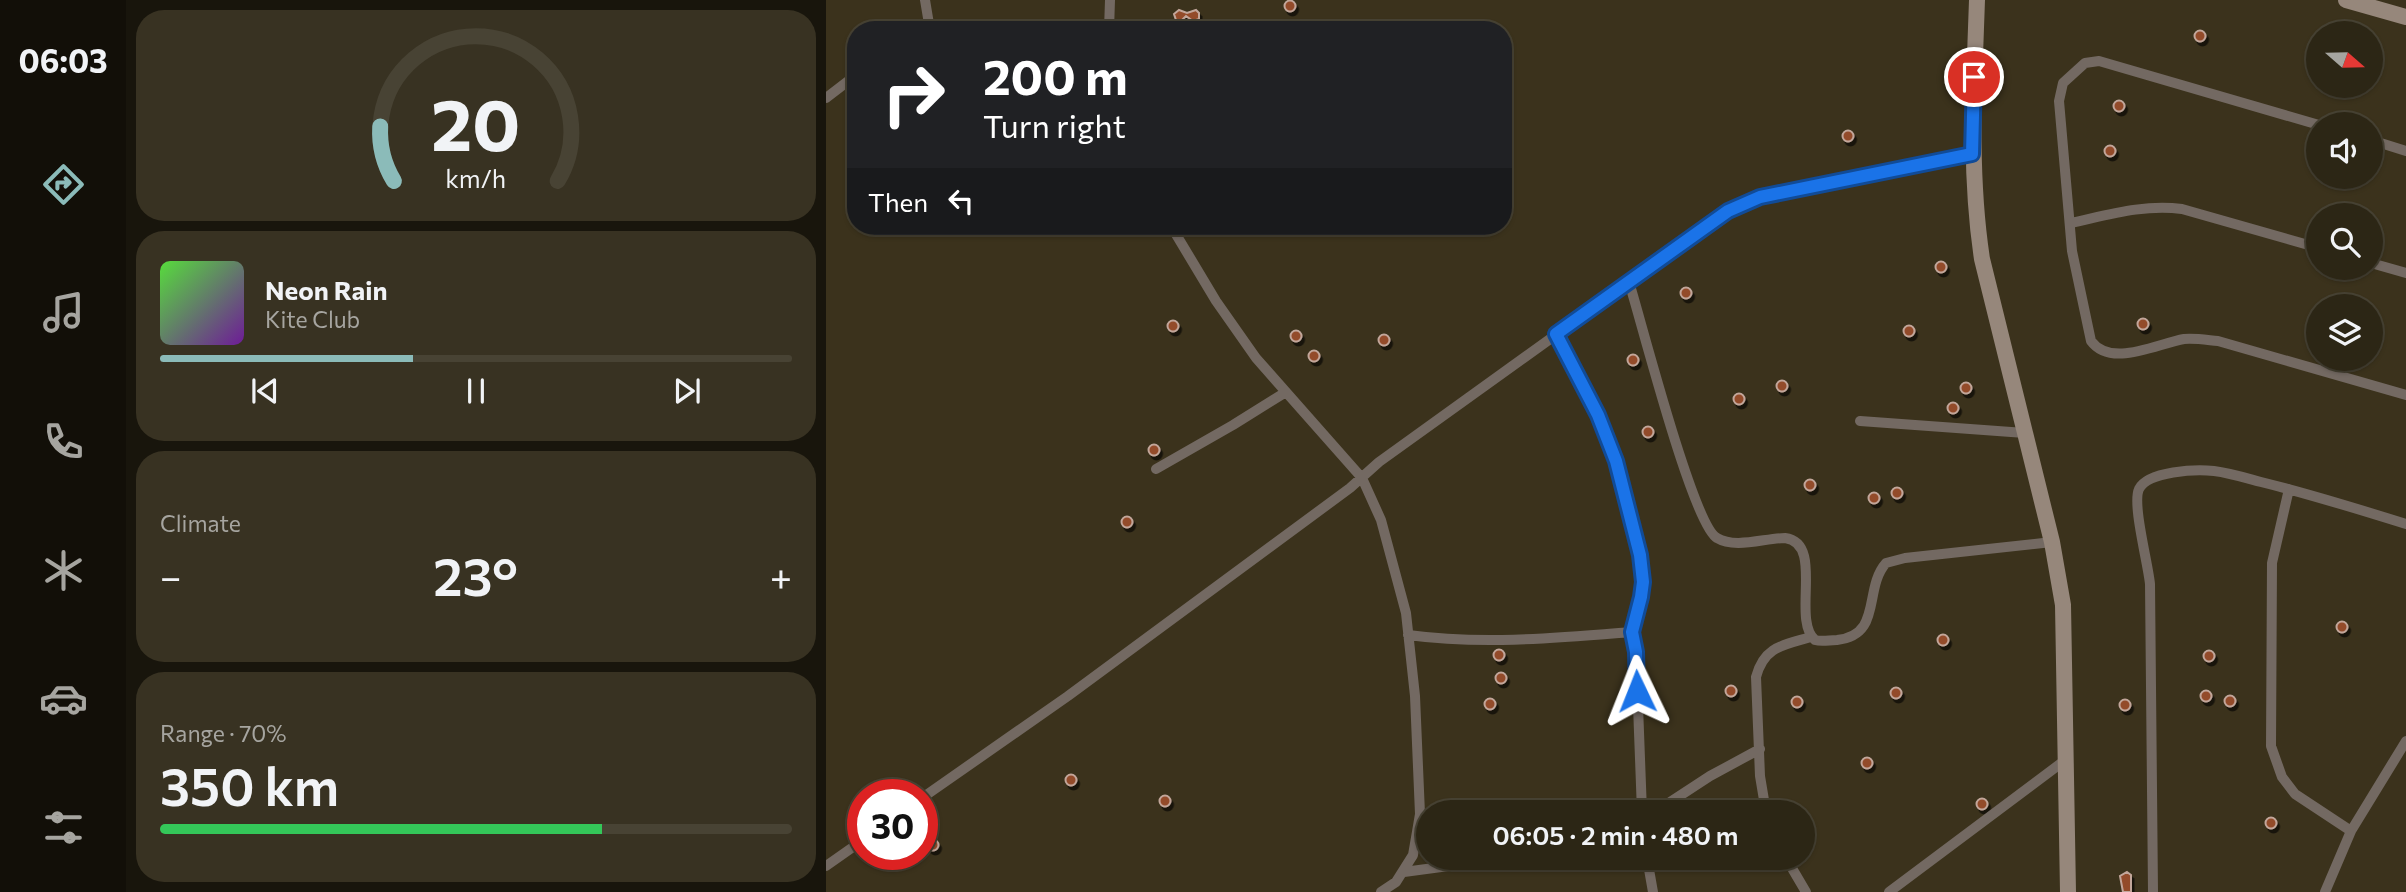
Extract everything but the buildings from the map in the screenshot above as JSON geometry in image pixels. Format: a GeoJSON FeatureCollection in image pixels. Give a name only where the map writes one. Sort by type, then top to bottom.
{"type":"FeatureCollection","features":[{"type":"Feature","properties":{"kind":"street"},"geometry":{"type":"LineString","coordinates":[[925,0],[928,21]]}},
{"type":"Feature","properties":{"kind":"street"},"geometry":{"type":"LineString","coordinates":[[1110,21],[1111,0]]}},
{"type":"Feature","properties":{"kind":"street"},"geometry":{"type":"LineString","coordinates":[[1977,0],[1972,154],[1982,259],[2052,542],[2063,605],[2068,892]]}},
{"type":"Feature","properties":{"kind":"street"},"geometry":{"type":"LineString","coordinates":[[2346,0],[2406,17]]}},
{"type":"Feature","properties":{"kind":"street"},"geometry":{"type":"LineString","coordinates":[[2306,121],[2099,61],[2085,63],[2063,83],[2059,101],[2072,251],[2091,341],[2103,352],[2118,354],[2186,339],[2203,339],[2406,395]]}},
{"type":"Feature","properties":{"kind":"street"},"geometry":{"type":"LineString","coordinates":[[826,98],[847,82]]}},
{"type":"Feature","properties":{"kind":"street"},"geometry":{"type":"LineString","coordinates":[[2383,144],[2406,151]]}},
{"type":"Feature","properties":{"kind":"street"},"geometry":{"type":"LineString","coordinates":[[938,787],[1068,696],[1362,478],[1379,462],[1728,211],[1760,197],[1972,154]]}},
{"type":"Feature","properties":{"kind":"street"},"geometry":{"type":"LineString","coordinates":[[2070,223],[2139,208],[2165,207],[2182,209],[2306,244]]}},
{"type":"Feature","properties":{"kind":"street"},"geometry":{"type":"LineString","coordinates":[[1176,235],[1216,301],[1256,358],[1362,478],[1381,520],[1406,613],[1415,696],[1420,814],[1413,855],[1396,882],[1381,892]]}},
{"type":"Feature","properties":{"kind":"street"},"geometry":{"type":"LineString","coordinates":[[2383,266],[2406,273]]}},
{"type":"Feature","properties":{"kind":"street"},"geometry":{"type":"LineString","coordinates":[[1629,282],[1671,430],[1709,531],[1725,542],[1785,538],[1794,539],[1798,543],[1805,559],[1807,629],[1811,637],[1820,641],[1845,639],[1863,628],[1870,612],[1876,579],[1886,563],[1905,558],[2052,542]]}},
{"type":"Feature","properties":{"kind":"street"},"geometry":{"type":"LineString","coordinates":[[1556,334],[1598,415],[1616,461],[1640,555],[1643,582],[1632,632],[1636,652],[1642,800]]}},
{"type":"Feature","properties":{"kind":"street"},"geometry":{"type":"LineString","coordinates":[[1156,468],[1286,392]]}},
{"type":"Feature","properties":{"kind":"street"},"geometry":{"type":"LineString","coordinates":[[1860,421],[2025,433]]}},
{"type":"Feature","properties":{"kind":"street"},"geometry":{"type":"LineString","coordinates":[[2153,892],[2150,584],[2135,502],[2137,493],[2146,480],[2158,475],[2211,470],[2289,489],[2406,524]]}},
{"type":"Feature","properties":{"kind":"street"},"geometry":{"type":"LineString","coordinates":[[2289,489],[2272,563],[2272,746],[2281,777],[2295,794],[2351,831]]}},
{"type":"Feature","properties":{"kind":"street"},"geometry":{"type":"LineString","coordinates":[[1408,635],[1444,640],[1510,640],[1632,632]]}},
{"type":"Feature","properties":{"kind":"street"},"geometry":{"type":"LineString","coordinates":[[1764,800],[1760,776],[1756,677],[1759,667],[1773,649],[1811,637]]}},
{"type":"Feature","properties":{"kind":"street"},"geometry":{"type":"LineString","coordinates":[[2325,892],[2351,831],[2406,741]]}},
{"type":"Feature","properties":{"kind":"street"},"geometry":{"type":"LineString","coordinates":[[1673,800],[1760,749]]}},
{"type":"Feature","properties":{"kind":"street"},"geometry":{"type":"LineString","coordinates":[[1889,892],[2064,761]]}},
{"type":"Feature","properties":{"kind":"street"},"geometry":{"type":"LineString","coordinates":[[826,866],[847,851]]}},
{"type":"Feature","properties":{"kind":"street"},"geometry":{"type":"LineString","coordinates":[[1404,872],[1419,870]]}},
{"type":"Feature","properties":{"kind":"street"},"geometry":{"type":"LineString","coordinates":[[1649,870],[1653,892]]}},
{"type":"Feature","properties":{"kind":"street"},"geometry":{"type":"LineString","coordinates":[[1793,870],[1806,892]]}},
{"type":"Feature","properties":{"kind":"route"},"geometry":{"type":"LineString","coordinates":[[1637,691],[1636,652],[1632,632],[1643,582],[1640,555],[1616,461],[1598,415],[1556,334],[1728,211],[1760,197],[1972,154],[1974,77]]}}]}
